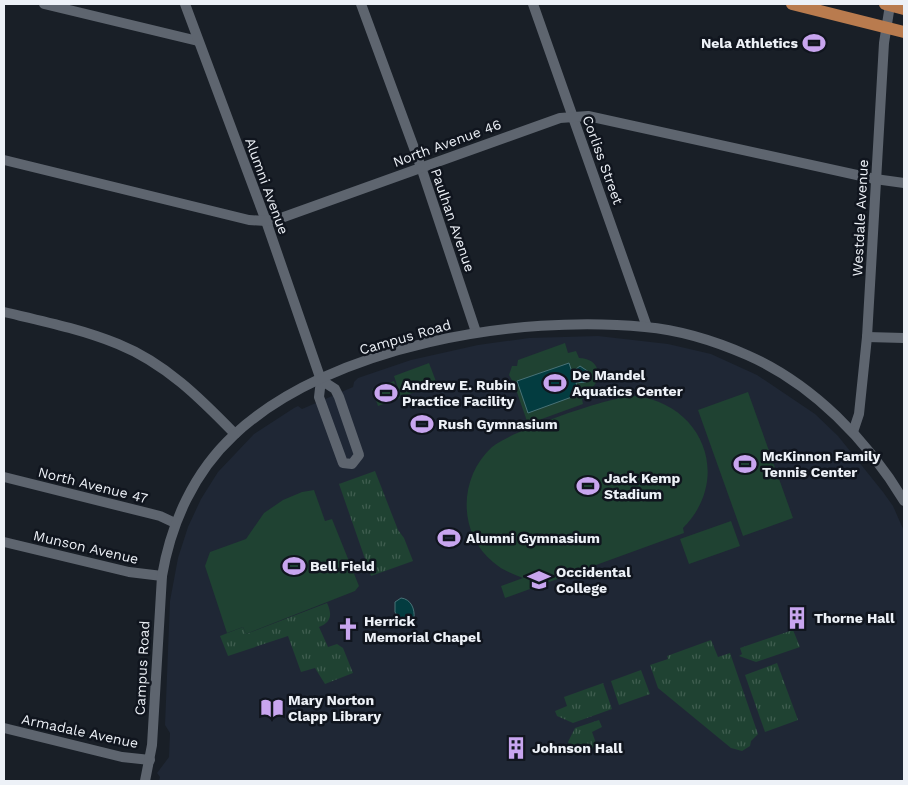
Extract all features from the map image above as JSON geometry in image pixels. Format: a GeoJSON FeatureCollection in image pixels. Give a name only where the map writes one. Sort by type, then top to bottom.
{"type":"FeatureCollection","features":[{"type":"Feature","properties":{"kind":"main road"},"geometry":{"type":"LineString","coordinates":[[792,4],[834,9],[885,28],[904,32]]}},
{"type":"Feature","properties":{"kind":"main road"},"geometry":{"type":"LineString","coordinates":[[887,5],[904,9]]}},
{"type":"Feature","properties":{"kind":"street"},"geometry":{"type":"LineString","coordinates":[[44,4],[198,41]]}},
{"type":"Feature","properties":{"kind":"street","name":"Alumni Avenue"},"geometry":{"type":"LineString","coordinates":[[185,4],[266,221],[322,380],[319,397],[343,464],[352,464],[359,455],[339,397],[335,389],[322,380]]}},
{"type":"Feature","properties":{"kind":"street","name":"Paulhan Avenue"},"geometry":{"type":"LineString","coordinates":[[361,4],[421,167],[476,332]]}},
{"type":"Feature","properties":{"kind":"street","name":"Corliss Street"},"geometry":{"type":"LineString","coordinates":[[533,4],[647,327]]}},
{"type":"Feature","properties":{"kind":"street","name":"Westdale Avenue"},"geometry":{"type":"LineString","coordinates":[[853,432],[859,414],[867,337],[875,179],[887,5]]}},
{"type":"Feature","properties":{"kind":"street","name":"North Avenue 46"},"geometry":{"type":"LineString","coordinates":[[4,160],[248,220],[266,221],[281,218],[560,118],[588,116],[875,179],[904,183]]}},
{"type":"Feature","properties":{"kind":"street"},"geometry":{"type":"LineString","coordinates":[[4,312],[74,329],[119,344],[166,370],[194,392],[235,434]]}},
{"type":"Feature","properties":{"kind":"street","name":"Campus Road"},"geometry":{"type":"LineString","coordinates":[[145,781],[150,760],[162,576],[166,552],[175,523],[202,473],[235,434],[272,407],[322,380],[406,348],[476,332],[542,325],[647,327],[698,337],[749,356],[796,384],[853,432],[904,501]]}},
{"type":"Feature","properties":{"kind":"street"},"geometry":{"type":"LineString","coordinates":[[867,337],[904,338]]}},
{"type":"Feature","properties":{"kind":"street","name":"North Avenue 47"},"geometry":{"type":"LineString","coordinates":[[4,477],[160,516],[175,523]]}},
{"type":"Feature","properties":{"kind":"street","name":"Munson Avenue"},"geometry":{"type":"LineString","coordinates":[[4,542],[129,572],[162,576]]}},
{"type":"Feature","properties":{"kind":"street","name":"Armadale Avenue"},"geometry":{"type":"LineString","coordinates":[[4,728],[122,757],[150,760]]}},
{"type":"Feature","properties":{"kind":"shaded area","name":"Occidental College"},"geometry":{"type":"Polygon","coordinates":[[[598,336],[668,344],[711,354],[757,375],[815,414],[838,436],[893,506],[904,531],[904,781],[159,781],[160,777],[157,773],[169,757],[170,733],[165,725],[170,601],[178,558],[188,527],[201,499],[218,472],[254,434],[298,406],[302,409],[353,387],[354,382],[358,378],[411,360],[478,345],[529,338],[598,336]]]}},
{"type":"Feature","properties":{"kind":"shaded area"},"geometry":{"type":"Polygon","coordinates":[[[569,363],[572,372],[580,366],[589,372],[586,382],[576,383],[580,394],[528,413],[517,381],[569,363]]]}},
{"type":"Feature","properties":{"kind":"shaded area"},"geometry":{"type":"Polygon","coordinates":[[[401,598],[410,602],[414,611],[414,618],[408,624],[401,622],[395,612],[395,602],[401,598]]]}},
{"type":"Feature","properties":{"kind":"green space","name":"De Mandel Aquatics Center"},"geometry":{"type":"Polygon","coordinates":[[[565,343],[568,353],[576,351],[579,358],[591,361],[595,365],[598,370],[597,380],[589,391],[590,395],[582,399],[583,404],[528,424],[509,375],[512,366],[517,366],[518,360],[565,343]]]}},
{"type":"Feature","properties":{"kind":"green space"},"geometry":{"type":"Polygon","coordinates":[[[429,363],[437,384],[401,397],[394,376],[429,363]]]}},
{"type":"Feature","properties":{"kind":"green space","name":"Andrew E. Rubin Practice Facility"},"geometry":{"type":"Polygon","coordinates":[[[394,381],[400,398],[378,406],[372,389],[394,381]]]}},
{"type":"Feature","properties":{"kind":"green space","name":"McKinnon Family Tennis Center"},"geometry":{"type":"Polygon","coordinates":[[[748,392],[793,518],[743,536],[698,410],[748,392]]]}},
{"type":"Feature","properties":{"kind":"green space","name":"Jack Kemp Stadium"},"geometry":{"type":"Polygon","coordinates":[[[635,396],[659,402],[679,413],[693,428],[703,447],[708,467],[706,488],[698,509],[683,528],[684,533],[505,598],[501,586],[523,578],[500,567],[481,550],[473,536],[468,520],[468,489],[473,473],[481,459],[492,447],[519,432],[584,408],[635,396]]]}},
{"type":"Feature","properties":{"kind":"green space"},"geometry":{"type":"Polygon","coordinates":[[[375,471],[398,530],[404,538],[413,561],[371,576],[339,484],[375,471]]]}},
{"type":"Feature","properties":{"kind":"green space","name":"Bell Field"},"geometry":{"type":"Polygon","coordinates":[[[314,490],[325,521],[332,519],[359,586],[355,591],[246,634],[243,627],[227,633],[205,566],[210,552],[246,539],[264,513],[283,500],[302,492],[314,490]]]}},
{"type":"Feature","properties":{"kind":"green space"},"geometry":{"type":"Polygon","coordinates":[[[731,521],[740,546],[689,564],[680,539],[731,521]]]}},
{"type":"Feature","properties":{"kind":"green space"},"geometry":{"type":"Polygon","coordinates":[[[327,603],[330,611],[329,620],[319,627],[328,647],[337,644],[343,648],[353,673],[325,684],[315,668],[301,672],[288,636],[228,656],[220,636],[243,627],[246,634],[327,603]]]}},
{"type":"Feature","properties":{"kind":"green space"},"geometry":{"type":"Polygon","coordinates":[[[793,630],[800,647],[756,662],[739,656],[742,654],[740,648],[793,630]]]}},
{"type":"Feature","properties":{"kind":"green space"},"geometry":{"type":"Polygon","coordinates":[[[711,640],[718,657],[730,653],[758,734],[751,741],[750,746],[742,751],[731,748],[658,688],[650,665],[668,659],[667,656],[711,640]]]}},
{"type":"Feature","properties":{"kind":"green space"},"geometry":{"type":"Polygon","coordinates":[[[777,663],[798,720],[765,732],[745,675],[777,663]]]}},
{"type":"Feature","properties":{"kind":"green space"},"geometry":{"type":"Polygon","coordinates":[[[641,670],[650,694],[619,705],[611,681],[641,670]]]}},
{"type":"Feature","properties":{"kind":"green space"},"geometry":{"type":"Polygon","coordinates":[[[603,683],[612,709],[573,723],[557,716],[555,711],[567,706],[564,697],[603,683]]]}},
{"type":"Feature","properties":{"kind":"green space"},"geometry":{"type":"Polygon","coordinates":[[[599,720],[602,727],[592,732],[597,746],[573,755],[568,742],[575,728],[599,720]]]}},
{"type":"Feature","properties":{"kind":"place","name":"Nela Athletics"},"geometry":{"type":"Point","coordinates":[814,43]}},
{"type":"Feature","properties":{"kind":"place","name":"De Mandel Aquatics Center"},"geometry":{"type":"Point","coordinates":[555,383]}},
{"type":"Feature","properties":{"kind":"place","name":"Andrew E. Rubin Practice Facility"},"geometry":{"type":"Point","coordinates":[386,393]}},
{"type":"Feature","properties":{"kind":"place","name":"Rush Gymnasium"},"geometry":{"type":"Point","coordinates":[422,424]}},
{"type":"Feature","properties":{"kind":"place","name":"McKinnon Family Tennis Center"},"geometry":{"type":"Point","coordinates":[745,464]}},
{"type":"Feature","properties":{"kind":"place","name":"Jack Kemp Stadium"},"geometry":{"type":"Point","coordinates":[588,486]}},
{"type":"Feature","properties":{"kind":"place","name":"Alumni Gymnasium"},"geometry":{"type":"Point","coordinates":[449,538]}},
{"type":"Feature","properties":{"kind":"place","name":"Bell Field"},"geometry":{"type":"Point","coordinates":[294,566]}},
{"type":"Feature","properties":{"kind":"place","name":"Occidental College"},"geometry":{"type":"Point","coordinates":[539,580]}},
{"type":"Feature","properties":{"kind":"place","name":"Thorne Hall"},"geometry":{"type":"Point","coordinates":[797,618]}},
{"type":"Feature","properties":{"kind":"place","name":"Herrick Memorial Chapel"},"geometry":{"type":"Point","coordinates":[348,629]}},
{"type":"Feature","properties":{"kind":"place","name":"Mary Norton Clapp Library"},"geometry":{"type":"Point","coordinates":[272,708]}},
{"type":"Feature","properties":{"kind":"place","name":"Johnson Hall"},"geometry":{"type":"Point","coordinates":[516,748]}}]}
